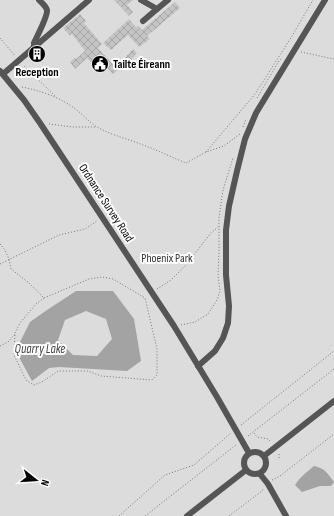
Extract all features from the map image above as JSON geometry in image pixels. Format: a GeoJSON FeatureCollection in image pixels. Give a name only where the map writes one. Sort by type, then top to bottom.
{"type":"FeatureCollection","features":[{"type":"Feature","properties":{"kind":"street"},"geometry":{"type":"LineString","coordinates":[[34,47],[34,43],[47,11],[46,7],[39,0]]}},
{"type":"Feature","properties":{"kind":"street"},"geometry":{"type":"LineString","coordinates":[[2,73],[89,0]]}},
{"type":"Feature","properties":{"kind":"street"},"geometry":{"type":"LineString","coordinates":[[141,0],[157,9]]}},
{"type":"Feature","properties":{"kind":"street"},"geometry":{"type":"LineString","coordinates":[[143,21],[168,0]]}},
{"type":"Feature","properties":{"kind":"street"},"geometry":{"type":"LineString","coordinates":[[198,366],[215,350],[223,338],[228,323],[229,306],[226,275],[226,230],[236,171],[245,139],[256,113],[325,0]]}},
{"type":"Feature","properties":{"kind":"street","name":"Ordnance Survey Road"},"geometry":{"type":"LineString","coordinates":[[2,73],[40,123],[152,292],[174,326],[249,453]]}},
{"type":"Feature","properties":{"kind":"street"},"geometry":{"type":"LineString","coordinates":[[264,456],[334,401]]}},
{"type":"Feature","properties":{"kind":"street"},"geometry":{"type":"LineString","coordinates":[[258,452],[264,456],[266,466],[260,474],[254,475],[248,472],[244,467],[245,457],[249,453],[258,452]]}},
{"type":"Feature","properties":{"kind":"street"},"geometry":{"type":"LineString","coordinates":[[187,516],[246,470]]}},
{"type":"Feature","properties":{"kind":"street"},"geometry":{"type":"LineString","coordinates":[[260,474],[286,516]]}},
{"type":"Feature","properties":{"kind":"path"},"geometry":{"type":"LineString","coordinates":[[206,152],[255,94],[313,0]]}},
{"type":"Feature","properties":{"kind":"path"},"geometry":{"type":"LineString","coordinates":[[0,38],[18,61],[57,98]]}},
{"type":"Feature","properties":{"kind":"path"},"geometry":{"type":"LineString","coordinates":[[294,51],[334,59]]}},
{"type":"Feature","properties":{"kind":"path"},"geometry":{"type":"LineString","coordinates":[[11,85],[34,90],[57,98],[77,110],[96,127],[186,162],[206,152],[224,146],[241,133]]}},
{"type":"Feature","properties":{"kind":"path"},"geometry":{"type":"LineString","coordinates":[[40,123],[73,127],[96,127]]}},
{"type":"Feature","properties":{"kind":"path"},"geometry":{"type":"LineString","coordinates":[[0,264],[59,234],[85,229],[102,217]]}},
{"type":"Feature","properties":{"kind":"path"},"geometry":{"type":"LineString","coordinates":[[152,292],[170,280],[186,265],[218,226]]}},
{"type":"Feature","properties":{"kind":"path"},"geometry":{"type":"LineString","coordinates":[[0,244],[5,250],[9,259],[11,269],[29,283],[44,298]]}},
{"type":"Feature","properties":{"kind":"path"},"geometry":{"type":"LineString","coordinates":[[0,346],[8,342],[20,323],[36,304],[44,298],[89,279],[102,277],[113,279],[145,298],[157,349],[157,376],[152,380],[101,376],[88,371],[58,371],[42,382],[34,385],[27,381],[14,355],[15,333]]}},
{"type":"Feature","properties":{"kind":"path"},"geometry":{"type":"LineString","coordinates":[[119,516],[165,475],[194,465],[236,429],[334,351]]}},
{"type":"Feature","properties":{"kind":"path"},"geometry":{"type":"LineString","coordinates":[[245,438],[334,369]]}},
{"type":"Feature","properties":{"kind":"path"},"geometry":{"type":"LineString","coordinates":[[253,432],[257,437],[268,439],[272,442]]}},
{"type":"Feature","properties":{"kind":"path"},"geometry":{"type":"LineString","coordinates":[[229,516],[262,491],[267,484],[280,476],[334,434]]}},
{"type":"Feature","properties":{"kind":"path"},"geometry":{"type":"LineString","coordinates":[[145,516],[238,443]]}},
{"type":"Feature","properties":{"kind":"path"},"geometry":{"type":"LineString","coordinates":[[279,452],[279,458]]}},
{"type":"Feature","properties":{"kind":"green space","name":"Phoenix Park"},"geometry":{"type":"Polygon","coordinates":[[[0,0],[334,0],[334,516],[0,516],[0,0]]]}},
{"type":"Feature","properties":{"kind":"water","name":"Quarry Lake"},"geometry":{"type":"Polygon","coordinates":[[[76,291],[113,291],[134,319],[141,361],[127,371],[59,367],[49,368],[32,381],[20,359],[20,342],[30,322],[76,291]],[[86,311],[65,320],[58,340],[73,355],[97,356],[112,339],[106,319],[86,311]]]}},
{"type":"Feature","properties":{"kind":"water"},"geometry":{"type":"Polygon","coordinates":[[[314,466],[324,470],[334,482],[331,486],[320,486],[302,492],[295,485],[301,477],[314,466]]]}},
{"type":"Feature","properties":{"kind":"building"},"geometry":{"type":"Polygon","coordinates":[[[114,0],[133,0],[127,5],[133,12],[129,16],[114,0]]]}},
{"type":"Feature","properties":{"kind":"building"},"geometry":{"type":"Polygon","coordinates":[[[175,2],[180,8],[147,36],[150,39],[139,47],[128,35],[111,50],[103,43],[129,19],[136,27],[138,26],[142,30],[175,2]]]}},
{"type":"Feature","properties":{"kind":"building"},"geometry":{"type":"Polygon","coordinates":[[[80,14],[86,21],[84,23],[102,44],[98,48],[118,70],[113,74],[99,59],[93,64],[87,58],[75,69],[70,62],[85,51],[72,34],[70,36],[63,28],[80,14]]]}},
{"type":"Feature","properties":{"kind":"building","name":"Reception"},"geometry":{"type":"Polygon","coordinates":[[[41,49],[44,53],[42,55],[44,57],[40,60],[38,58],[35,61],[31,56],[37,50],[38,51],[41,49]]]}},
{"type":"Feature","properties":{"kind":"building"},"geometry":{"type":"Polygon","coordinates":[[[133,49],[137,53],[127,65],[122,61],[133,49]]]}},
{"type":"Feature","properties":{"kind":"place","name":"Reception"},"geometry":{"type":"Point","coordinates":[37,54]}},
{"type":"Feature","properties":{"kind":"place","name":"Tailte Éireann"},"geometry":{"type":"Point","coordinates":[100,64]}}]}
